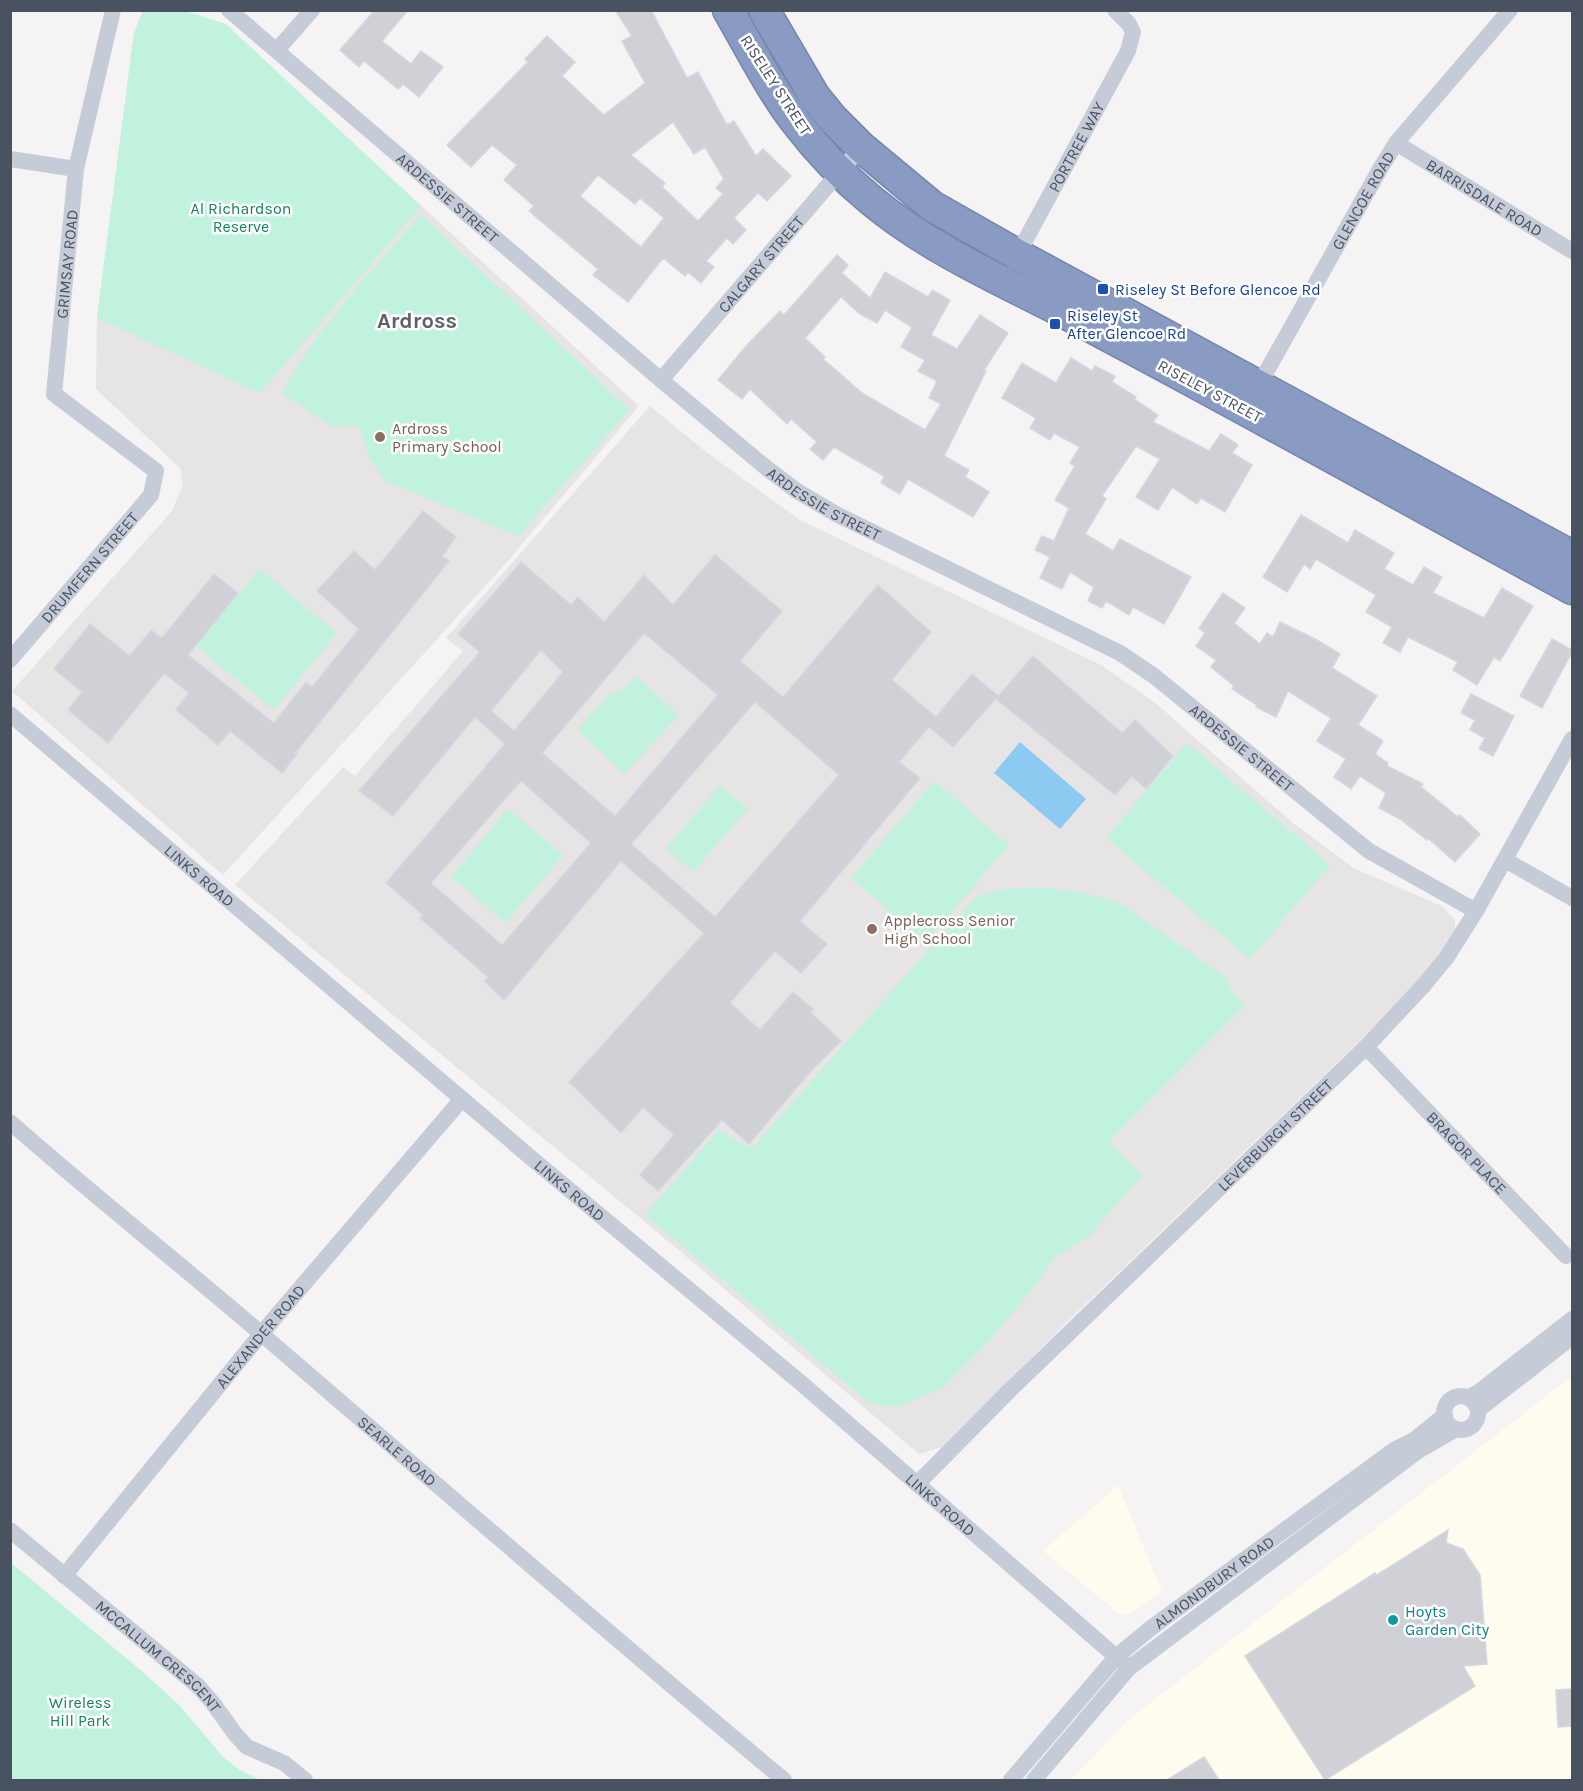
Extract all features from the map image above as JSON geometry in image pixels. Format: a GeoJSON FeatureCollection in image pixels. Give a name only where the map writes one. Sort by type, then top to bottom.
{"type":"FeatureCollection","features":[{"type":"Feature","properties":{"kind":"highway","name":"RISELEY STREET"},"geometry":{"type":"LineString","coordinates":[[728,10],[795,121],[839,171],[873,201],[918,235],[999,280],[1252,397],[1572,556]]}},
{"type":"Feature","properties":{"kind":"highway","name":"RISELEY STREET"},"geometry":{"type":"LineString","coordinates":[[764,10],[815,97],[832,118],[861,147],[932,206],[1018,255],[1572,589]]}},
{"type":"Feature","properties":{"kind":"street","name":"GRIMSAY ROAD"},"geometry":{"type":"LineString","coordinates":[[113,10],[76,169],[54,394],[156,471]]}},
{"type":"Feature","properties":{"kind":"street","name":"ARDESSIE STREET"},"geometry":{"type":"LineString","coordinates":[[229,10],[769,470],[816,503],[1120,653],[1369,851],[1476,911]]}},
{"type":"Feature","properties":{"kind":"street"},"geometry":{"type":"LineString","coordinates":[[277,50],[312,10]]}},
{"type":"Feature","properties":{"kind":"street","name":"PORTREE WAY"},"geometry":{"type":"LineString","coordinates":[[999,280],[1018,255],[1128,51],[1133,32],[1129,24],[1115,10]]}},
{"type":"Feature","properties":{"kind":"street","name":"GLENCOE ROAD"},"geometry":{"type":"LineString","coordinates":[[1252,397],[1396,143],[1510,10]]}},
{"type":"Feature","properties":{"kind":"street","name":"BARRISDALE ROAD"},"geometry":{"type":"LineString","coordinates":[[1396,143],[1572,251]]}},
{"type":"Feature","properties":{"kind":"street","name":"CALGARY STREET"},"geometry":{"type":"LineString","coordinates":[[661,380],[861,147]]}},
{"type":"Feature","properties":{"kind":"street"},"geometry":{"type":"LineString","coordinates":[[10,159],[76,169]]}},
{"type":"Feature","properties":{"kind":"street","name":"DRUMFERN STREET"},"geometry":{"type":"LineString","coordinates":[[10,660],[151,495],[156,471]]}},
{"type":"Feature","properties":{"kind":"street","name":"LINKS ROAD"},"geometry":{"type":"LineString","coordinates":[[10,714],[801,1383],[1123,1662]]}},
{"type":"Feature","properties":{"kind":"street","name":"LEVERBURGH STREET"},"geometry":{"type":"LineString","coordinates":[[917,1484],[1009,1391],[1366,1047],[1447,957],[1476,911],[1572,739]]}},
{"type":"Feature","properties":{"kind":"street"},"geometry":{"type":"LineString","coordinates":[[1505,860],[1572,898]]}},
{"type":"Feature","properties":{"kind":"street","name":"BRAGOR PLACE"},"geometry":{"type":"LineString","coordinates":[[1366,1047],[1566,1256]]}},
{"type":"Feature","properties":{"kind":"street","name":"ALEXANDER ROAD"},"geometry":{"type":"LineString","coordinates":[[64,1576],[261,1334],[462,1098]]}},
{"type":"Feature","properties":{"kind":"street","name":"SEARLE ROAD"},"geometry":{"type":"LineString","coordinates":[[10,1122],[87,1190],[261,1334],[595,1623],[784,1780]]}},
{"type":"Feature","properties":{"kind":"street"},"geometry":{"type":"LineString","coordinates":[[1473,1404],[1480,1391],[1572,1318]]}},
{"type":"Feature","properties":{"kind":"street"},"geometry":{"type":"LineString","coordinates":[[1473,1404],[1572,1337]]}},
{"type":"Feature","properties":{"kind":"street"},"geometry":{"type":"LineString","coordinates":[[1460,1397],[1473,1404],[1477,1417],[1468,1429],[1456,1429],[1450,1425],[1445,1415],[1447,1404],[1460,1397]]}},
{"type":"Feature","properties":{"kind":"street","name":"ALMONDBURY ROAD"},"geometry":{"type":"LineString","coordinates":[[1034,1780],[1151,1628],[1394,1450],[1414,1440],[1445,1415]]}},
{"type":"Feature","properties":{"kind":"street","name":"ALMONDBURY ROAD"},"geometry":{"type":"LineString","coordinates":[[1011,1780],[1123,1662],[1418,1451],[1456,1429]]}},
{"type":"Feature","properties":{"kind":"street","name":"MCCALLUM CRESCENT"},"geometry":{"type":"LineString","coordinates":[[10,1530],[198,1686],[247,1747],[284,1763],[305,1780]]}},
{"type":"Feature","properties":{"kind":"shaded area","name":"Ardross Primary School"},"geometry":{"type":"Polygon","coordinates":[[[143,11],[230,30],[639,406],[506,563],[223,875],[12,691],[172,511],[183,485],[180,468],[96,389],[97,318],[134,33],[143,11]]]}},
{"type":"Feature","properties":{"kind":"shaded area","name":"Applecross Senior High School"},"geometry":{"type":"Polygon","coordinates":[[[650,406],[706,452],[800,520],[1101,665],[1154,702],[1293,823],[1355,869],[1442,906],[1455,920],[1455,937],[1447,957],[1071,1318],[942,1447],[919,1454],[656,1231],[235,885],[343,767],[355,776],[463,651],[446,638],[650,406]]]}},
{"type":"Feature","properties":{"kind":"shaded area"},"geometry":{"type":"Polygon","coordinates":[[[1572,1376],[1572,1780],[1071,1780],[1127,1721],[1572,1376]]]}},
{"type":"Feature","properties":{"kind":"shaded area"},"geometry":{"type":"Polygon","coordinates":[[[1118,1485],[1162,1591],[1131,1613],[1120,1615],[1043,1551],[1118,1485]]]}},
{"type":"Feature","properties":{"kind":"green space","name":"Al Richardson Reserve"},"geometry":{"type":"Polygon","coordinates":[[[143,11],[185,11],[226,24],[421,206],[260,393],[97,318],[134,33],[143,11]]]}},
{"type":"Feature","properties":{"kind":"green space"},"geometry":{"type":"Polygon","coordinates":[[[421,215],[630,410],[518,536],[386,481],[369,458],[359,425],[333,427],[282,393],[296,368],[329,322],[421,215]]]}},
{"type":"Feature","properties":{"kind":"green space"},"geometry":{"type":"Polygon","coordinates":[[[259,569],[337,633],[274,710],[196,646],[259,569]]]}},
{"type":"Feature","properties":{"kind":"green space"},"geometry":{"type":"Polygon","coordinates":[[[636,676],[679,715],[624,774],[577,730],[610,693],[622,691],[636,676]]]}},
{"type":"Feature","properties":{"kind":"green space"},"geometry":{"type":"Polygon","coordinates":[[[1187,743],[1330,865],[1250,959],[1106,838],[1187,743]]]}},
{"type":"Feature","properties":{"kind":"green space"},"geometry":{"type":"Polygon","coordinates":[[[934,781],[1009,845],[926,942],[851,878],[934,781]]]}},
{"type":"Feature","properties":{"kind":"green space"},"geometry":{"type":"Polygon","coordinates":[[[720,786],[748,809],[693,872],[666,848],[720,786]]]}},
{"type":"Feature","properties":{"kind":"green space"},"geometry":{"type":"Polygon","coordinates":[[[508,809],[563,855],[506,923],[451,877],[508,809]]]}},
{"type":"Feature","properties":{"kind":"green space"},"geometry":{"type":"Polygon","coordinates":[[[1051,888],[1092,895],[1120,903],[1227,978],[1230,989],[1245,1006],[1109,1141],[1142,1176],[1089,1236],[1054,1258],[1034,1287],[989,1341],[943,1388],[898,1407],[869,1403],[645,1215],[719,1130],[751,1149],[976,897],[1003,889],[1051,888]]]}},
{"type":"Feature","properties":{"kind":"green space","name":"Wireless Hill Park"},"geometry":{"type":"Polygon","coordinates":[[[10,1562],[143,1672],[179,1705],[224,1758],[240,1770],[260,1780],[11,1780],[10,1562]]]}},
{"type":"Feature","properties":{"kind":"water"},"geometry":{"type":"Polygon","coordinates":[[[1020,742],[1086,799],[1060,829],[994,773],[1020,742]]]}},
{"type":"Feature","properties":{"kind":"building"},"geometry":{"type":"Polygon","coordinates":[[[375,10],[408,10],[382,41],[411,64],[421,51],[443,67],[419,97],[403,84],[398,89],[364,61],[359,67],[340,50],[375,10]]]}},
{"type":"Feature","properties":{"kind":"building"},"geometry":{"type":"Polygon","coordinates":[[[615,10],[651,10],[687,78],[698,72],[727,125],[734,121],[756,156],[763,149],[791,176],[767,201],[758,193],[734,218],[746,230],[733,244],[727,238],[706,261],[714,267],[701,283],[688,272],[685,276],[663,258],[628,302],[593,275],[598,269],[529,211],[534,206],[504,180],[517,165],[492,145],[471,167],[447,145],[528,62],[525,59],[547,36],[575,62],[562,76],[604,115],[645,83],[622,41],[632,36],[615,10]],[[673,122],[631,155],[665,183],[662,187],[698,221],[723,194],[716,188],[724,179],[705,147],[694,154],[673,122]],[[598,175],[580,196],[641,247],[664,218],[640,198],[635,204],[598,175]]]}},
{"type":"Feature","properties":{"kind":"building"},"geometry":{"type":"Polygon","coordinates":[[[837,255],[848,265],[842,273],[870,298],[885,272],[928,297],[932,290],[950,300],[931,335],[957,349],[980,315],[1008,333],[984,370],[986,371],[944,456],[969,470],[965,477],[989,492],[973,517],[908,479],[900,494],[881,483],[884,476],[834,447],[823,460],[810,449],[817,442],[791,419],[787,424],[750,389],[742,399],[718,380],[747,345],[780,311],[784,315],[837,255]],[[841,297],[805,338],[825,357],[823,359],[862,393],[925,430],[941,404],[929,398],[937,381],[918,371],[925,360],[901,347],[912,327],[885,310],[877,323],[860,314],[841,297]]]}},
{"type":"Feature","properties":{"kind":"building"},"geometry":{"type":"Polygon","coordinates":[[[1071,358],[1092,371],[1095,366],[1115,376],[1112,382],[1136,397],[1134,399],[1158,415],[1153,422],[1209,451],[1221,434],[1238,445],[1232,453],[1252,465],[1225,512],[1201,498],[1197,504],[1172,487],[1158,510],[1136,497],[1160,459],[1136,446],[1102,496],[1106,499],[1085,534],[1113,551],[1120,539],[1191,577],[1164,624],[1133,607],[1129,615],[1106,601],[1102,608],[1088,601],[1094,587],[1070,572],[1062,589],[1040,578],[1050,557],[1035,550],[1042,536],[1054,541],[1069,508],[1055,500],[1075,466],[1070,463],[1080,447],[1054,433],[1050,440],[1030,428],[1036,418],[1002,398],[1022,363],[1056,383],[1071,358]]]}},
{"type":"Feature","properties":{"kind":"building"},"geometry":{"type":"Polygon","coordinates":[[[423,511],[456,537],[442,556],[449,561],[295,753],[297,754],[282,773],[230,731],[218,745],[176,710],[189,693],[164,673],[108,743],[68,710],[82,692],[54,669],[90,624],[130,656],[151,630],[162,638],[214,574],[238,593],[188,655],[274,723],[306,682],[312,687],[359,629],[317,591],[354,551],[375,570],[423,511]]]}},
{"type":"Feature","properties":{"kind":"building"},"geometry":{"type":"Polygon","coordinates":[[[1301,515],[1348,543],[1355,530],[1394,553],[1384,569],[1413,585],[1424,567],[1442,577],[1433,593],[1484,618],[1502,588],[1533,606],[1500,661],[1494,657],[1477,685],[1453,670],[1458,662],[1408,637],[1400,652],[1383,643],[1392,627],[1366,612],[1376,595],[1316,559],[1310,569],[1304,564],[1287,592],[1263,577],[1301,515]]]}},
{"type":"Feature","properties":{"kind":"building"},"geometry":{"type":"Polygon","coordinates":[[[715,555],[782,611],[740,661],[783,697],[878,585],[931,632],[892,680],[936,717],[972,674],[998,696],[953,747],[929,727],[899,762],[920,778],[800,921],[827,944],[801,973],[775,951],[730,1003],[760,1030],[793,992],[813,1009],[810,1012],[841,1041],[810,1072],[749,1144],[722,1120],[658,1191],[640,1175],[674,1135],[643,1107],[621,1133],[569,1082],[704,933],[621,861],[504,1000],[484,981],[488,977],[420,918],[423,915],[386,883],[505,744],[475,717],[393,816],[359,791],[480,652],[458,634],[521,562],[571,605],[578,597],[604,622],[644,575],[673,605],[715,555]],[[644,633],[542,753],[615,816],[718,695],[644,633]],[[541,650],[491,711],[514,731],[563,672],[541,650]],[[755,702],[631,844],[715,917],[839,775],[755,702]],[[521,781],[431,883],[502,945],[591,843],[521,781]]]}},
{"type":"Feature","properties":{"kind":"building"},"geometry":{"type":"Polygon","coordinates":[[[1223,593],[1245,608],[1234,623],[1260,644],[1267,633],[1273,637],[1280,622],[1340,654],[1332,668],[1377,696],[1358,725],[1383,741],[1375,754],[1388,763],[1387,766],[1423,784],[1421,787],[1458,817],[1460,815],[1480,834],[1455,862],[1429,839],[1427,840],[1400,819],[1379,808],[1386,793],[1360,776],[1351,789],[1334,777],[1346,759],[1317,741],[1331,718],[1288,691],[1276,717],[1256,707],[1257,705],[1232,689],[1234,686],[1211,667],[1216,660],[1196,646],[1205,633],[1199,628],[1223,593]]]}},
{"type":"Feature","properties":{"kind":"building"},"geometry":{"type":"Polygon","coordinates":[[[1552,639],[1572,652],[1542,708],[1520,696],[1552,639]]]}},
{"type":"Feature","properties":{"kind":"building"},"geometry":{"type":"Polygon","coordinates":[[[1033,656],[1122,733],[1135,720],[1173,756],[1146,789],[1132,776],[1115,795],[996,699],[1033,656]]]}},
{"type":"Feature","properties":{"kind":"building"},"geometry":{"type":"Polygon","coordinates":[[[1471,694],[1514,716],[1493,756],[1479,749],[1485,738],[1470,730],[1475,720],[1461,713],[1471,694]]]}},
{"type":"Feature","properties":{"kind":"building","name":"Hoyts Garden City"},"geometry":{"type":"Polygon","coordinates":[[[1448,1530],[1446,1543],[1463,1549],[1480,1575],[1487,1664],[1463,1666],[1475,1686],[1325,1780],[1245,1656],[1375,1573],[1377,1575],[1448,1530]]]}},
{"type":"Feature","properties":{"kind":"building"},"geometry":{"type":"Polygon","coordinates":[[[1572,1689],[1572,1726],[1558,1727],[1556,1690],[1572,1689]]]}},
{"type":"Feature","properties":{"kind":"building"},"geometry":{"type":"Polygon","coordinates":[[[1204,1757],[1219,1780],[1167,1780],[1204,1757]]]}},
{"type":"Feature","properties":{"kind":"place","name":"Riseley St Before Glencoe Rd"},"geometry":{"type":"Point","coordinates":[1103,289]}},
{"type":"Feature","properties":{"kind":"place","name":"Riseley St After Glencoe Rd"},"geometry":{"type":"Point","coordinates":[1055,324]}},
{"type":"Feature","properties":{"kind":"place","name":"Ardross Primary School"},"geometry":{"type":"Point","coordinates":[380,437]}},
{"type":"Feature","properties":{"kind":"place","name":"Applecross Senior High School"},"geometry":{"type":"Point","coordinates":[872,929]}},
{"type":"Feature","properties":{"kind":"place","name":"Hoyts Garden City"},"geometry":{"type":"Point","coordinates":[1393,1620]}},
{"type":"Feature","properties":{"kind":"district","name":"Ardross"},"geometry":{"type":"Point","coordinates":[417,321]}}]}
